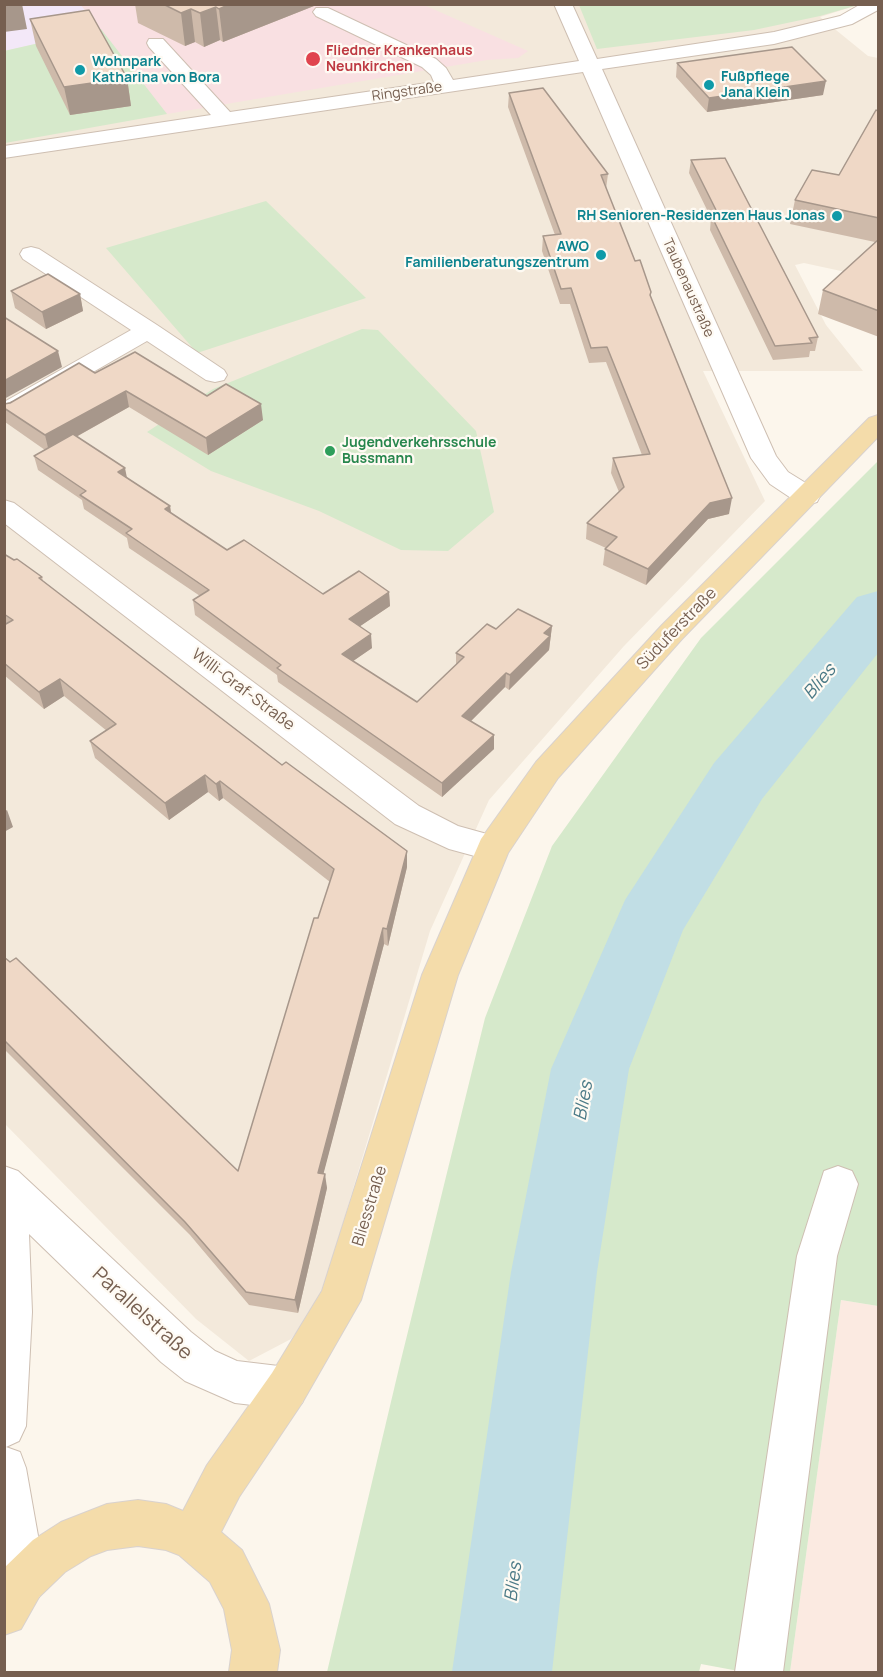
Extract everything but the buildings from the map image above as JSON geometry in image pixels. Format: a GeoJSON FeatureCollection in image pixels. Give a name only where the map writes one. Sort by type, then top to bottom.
{"type":"FeatureCollection","features":[{"type":"Feature","properties":{"kind":"main road","name":"Süduferstraße"},"geometry":{"type":"LineString","coordinates":[[493,848],[547,770],[672,632],[879,423]]}},
{"type":"Feature","properties":{"kind":"main road","name":"Bliesstraße"},"geometry":{"type":"LineString","coordinates":[[194,1538],[223,1481],[287,1388],[340,1300],[440,975],[493,848]]}},
{"type":"Feature","properties":{"kind":"main road"},"geometry":{"type":"LineString","coordinates":[[14,1596],[49,1556],[77,1538],[107,1527],[138,1523],[166,1527],[194,1538],[226,1566],[246,1604],[256,1650],[253,1672]]}},
{"type":"Feature","properties":{"kind":"street","name":"Taubenaustraße"},"geometry":{"type":"LineString","coordinates":[[563,4],[764,458],[778,478],[807,496]]}},
{"type":"Feature","properties":{"kind":"street","name":"Ringstraße"},"geometry":{"type":"LineString","coordinates":[[4,152],[774,38],[846,20],[876,4]]}},
{"type":"Feature","properties":{"kind":"street"},"geometry":{"type":"LineString","coordinates":[[322,12],[429,63],[439,72],[446,86]]}},
{"type":"Feature","properties":{"kind":"street"},"geometry":{"type":"LineString","coordinates":[[156,43],[225,119]]}},
{"type":"Feature","properties":{"kind":"street"},"geometry":{"type":"LineString","coordinates":[[31,255],[215,375]]}},
{"type":"Feature","properties":{"kind":"street"},"geometry":{"type":"LineString","coordinates":[[4,413],[149,330]]}},
{"type":"Feature","properties":{"kind":"street","name":"Willi-Graf-Straße"},"geometry":{"type":"LineString","coordinates":[[4,510],[407,815],[449,836],[493,848]]}},
{"type":"Feature","properties":{"kind":"street"},"geometry":{"type":"LineString","coordinates":[[759,1672],[817,1256],[838,1184]]}},
{"type":"Feature","properties":{"kind":"street","name":"Parallelstraße"},"geometry":{"type":"LineString","coordinates":[[12,1191],[176,1347],[200,1365],[235,1382],[287,1388]]}},
{"type":"Feature","properties":{"kind":"street","name":"Parallelstraße"},"geometry":{"type":"LineString","coordinates":[[4,1426],[11,1312],[9,1233],[12,1191]]}},
{"type":"Feature","properties":{"kind":"street"},"geometry":{"type":"LineString","coordinates":[[4,1468],[14,1596]]}},
{"type":"Feature","properties":{"kind":"shaded area"},"geometry":{"type":"Polygon","coordinates":[[[4,5],[858,5],[820,17],[868,56],[878,58],[878,279],[804,263],[795,265],[826,325],[863,371],[703,371],[765,501],[624,646],[489,800],[430,931],[319,1303],[291,1339],[249,1361],[196,1319],[5,1124],[4,5]]]}},
{"type":"Feature","properties":{"kind":"shaded area"},"geometry":{"type":"Polygon","coordinates":[[[4,5],[81,5],[101,29],[5,51],[4,5]]]}},
{"type":"Feature","properties":{"kind":"shaded area","name":"Fliedner Krankenhaus Neunkirchen"},"geometry":{"type":"Polygon","coordinates":[[[81,5],[424,5],[528,51],[518,58],[487,60],[167,114],[81,5]]]}},
{"type":"Feature","properties":{"kind":"shaded area"},"geometry":{"type":"Polygon","coordinates":[[[841,1300],[878,1306],[878,1672],[790,1672],[841,1300]]]}},
{"type":"Feature","properties":{"kind":"green space"},"geometry":{"type":"Polygon","coordinates":[[[579,5],[858,5],[820,16],[754,30],[597,49],[579,5]]]}},
{"type":"Feature","properties":{"kind":"green space"},"geometry":{"type":"Polygon","coordinates":[[[101,29],[167,114],[5,143],[4,51],[101,29]]]}},
{"type":"Feature","properties":{"kind":"green space"},"geometry":{"type":"Polygon","coordinates":[[[266,201],[366,298],[197,353],[106,248],[266,201]]]}},
{"type":"Feature","properties":{"kind":"green space","name":"Jugendverkehrsschule Bussmann"},"geometry":{"type":"Polygon","coordinates":[[[362,329],[378,330],[476,431],[494,512],[448,551],[401,550],[319,511],[211,471],[147,432],[213,389],[362,329]]]}},
{"type":"Feature","properties":{"kind":"green space"},"geometry":{"type":"Polygon","coordinates":[[[878,461],[878,1306],[841,1300],[790,1672],[744,1672],[701,1664],[699,1672],[327,1672],[485,1018],[552,846],[701,638],[878,461]]]}},
{"type":"Feature","properties":{"kind":"waterway","name":"Blies"},"geometry":{"type":"LineString","coordinates":[[502,1672],[554,1272],[590,1069],[650,921],[738,781],[878,612]]}},
{"type":"Feature","properties":{"kind":"place","name":"Fliedner Krankenhaus Neunkirchen"},"geometry":{"type":"Point","coordinates":[313,59]}},
{"type":"Feature","properties":{"kind":"place","name":"Wohnpark Katharina von Bora"},"geometry":{"type":"Point","coordinates":[80,70]}},
{"type":"Feature","properties":{"kind":"place","name":"Fußpflege Jana Klein"},"geometry":{"type":"Point","coordinates":[709,85]}},
{"type":"Feature","properties":{"kind":"place","name":"RH Senioren-Residenzen Haus Jonas"},"geometry":{"type":"Point","coordinates":[837,216]}},
{"type":"Feature","properties":{"kind":"place","name":"AWO Familienberatungszentrum"},"geometry":{"type":"Point","coordinates":[601,255]}},
{"type":"Feature","properties":{"kind":"place","name":"Jugendverkehrsschule Bussmann"},"geometry":{"type":"Point","coordinates":[330,451]}}]}
